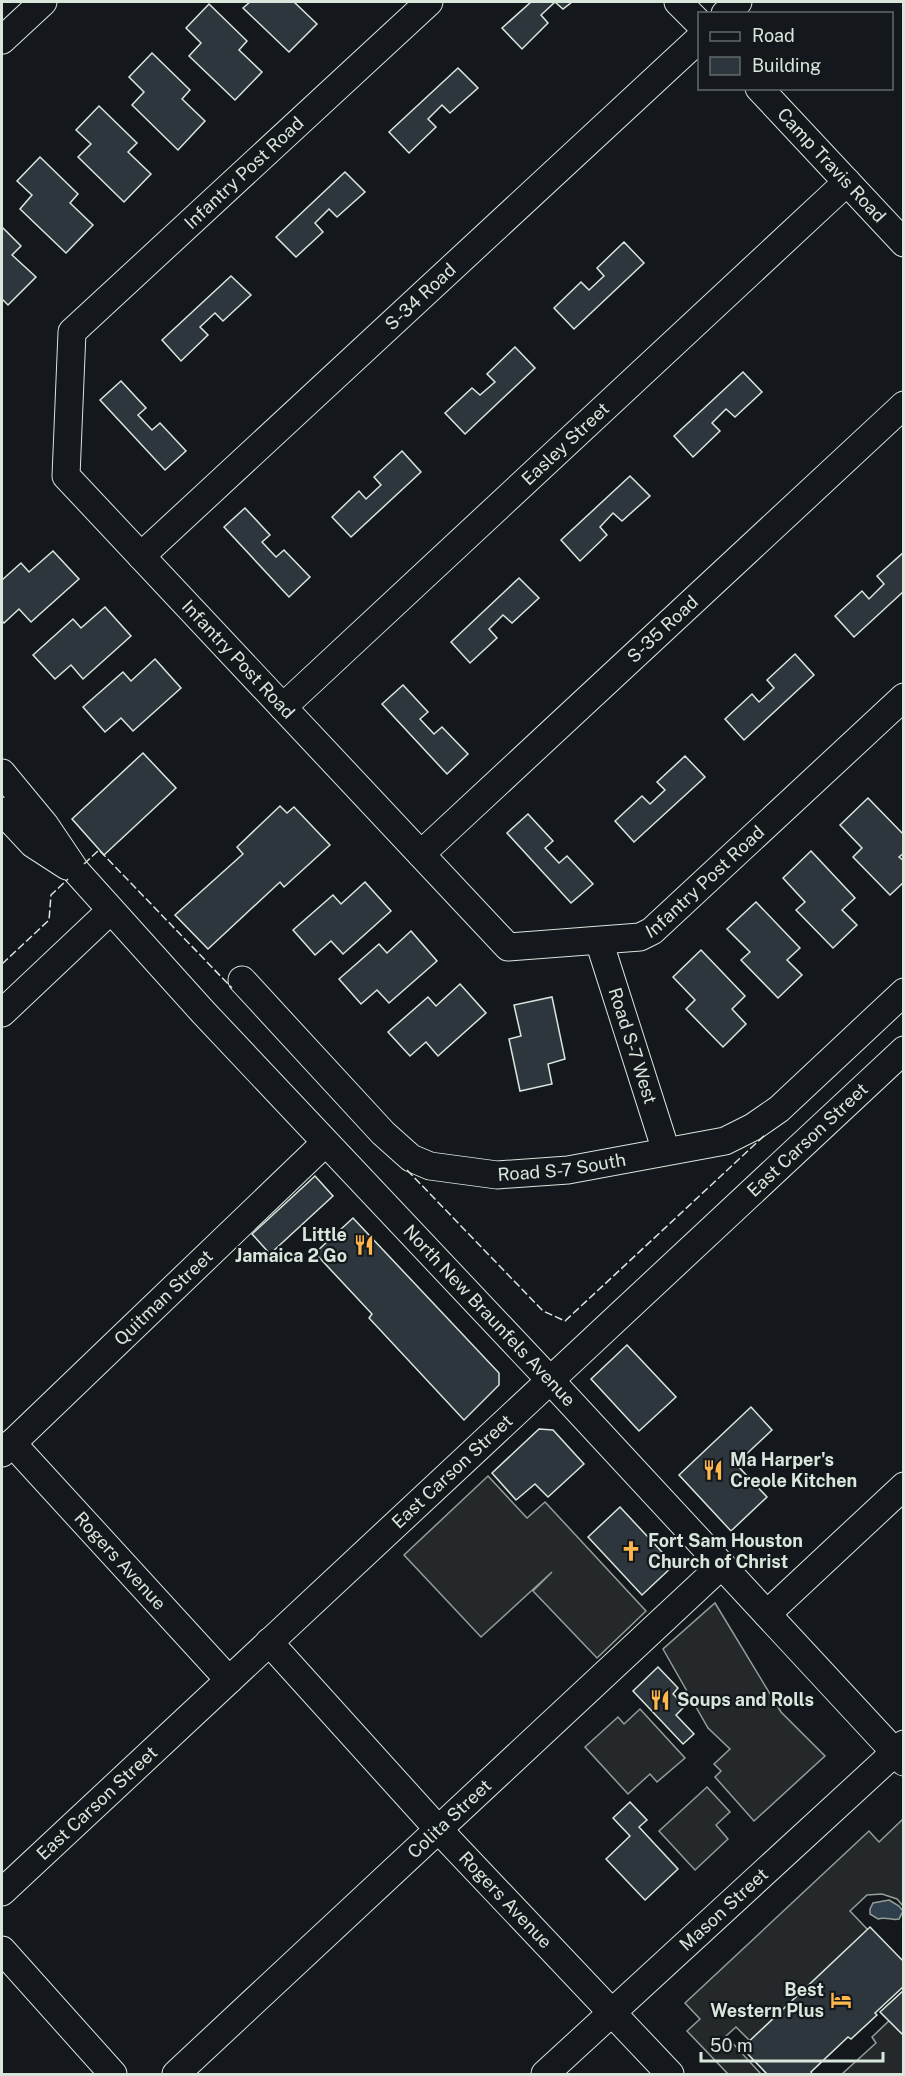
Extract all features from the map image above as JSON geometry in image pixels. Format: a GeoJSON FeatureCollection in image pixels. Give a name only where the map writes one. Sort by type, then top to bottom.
{"type":"FeatureCollection","features":[{"type":"Feature","properties":{"kind":"street"},"geometry":{"type":"LineString","coordinates":[[2,40],[43,2]]}},
{"type":"Feature","properties":{"kind":"street","name":"Infantry Post Road"},"geometry":{"type":"LineString","coordinates":[[429,2],[72,332],[66,476],[508,947],[640,937],[652,931],[903,697]]}},
{"type":"Feature","properties":{"kind":"street"},"geometry":{"type":"LineString","coordinates":[[678,2],[698,23]]}},
{"type":"Feature","properties":{"kind":"street","name":"S-34 Road"},"geometry":{"type":"LineString","coordinates":[[141,556],[698,39]]}},
{"type":"Feature","properties":{"kind":"street","name":"Camp Travis Road"},"geometry":{"type":"LineString","coordinates":[[761,90],[903,243]]}},
{"type":"Feature","properties":{"kind":"street","name":"Easley Street"},"geometry":{"type":"LineString","coordinates":[[283,707],[847,182]]}},
{"type":"Feature","properties":{"kind":"street","name":"S-35 Road"},"geometry":{"type":"LineString","coordinates":[[422,854],[903,405]]}},
{"type":"Feature","properties":{"kind":"street","name":"North New Braunfels Avenue"},"geometry":{"type":"LineString","coordinates":[[2,773],[45,825],[76,872],[110,910],[767,1614],[900,1753]]}},
{"type":"Feature","properties":{"kind":"street","name":"North New Braunfels Avenue"},"geometry":{"type":"LineString","coordinates":[[2,811],[33,844],[76,872]]}},
{"type":"Feature","properties":{"kind":"street"},"geometry":{"type":"LineString","coordinates":[[2,1013],[110,910]]}},
{"type":"Feature","properties":{"kind":"street","name":"Road S-7 West"},"geometry":{"type":"LineString","coordinates":[[599,941],[666,1151]]}},
{"type":"Feature","properties":{"kind":"street","name":"Road S-7 South"},"geometry":{"type":"LineString","coordinates":[[242,980],[383,1133],[411,1158],[430,1166],[472,1173],[568,1170],[725,1142],[753,1127],[779,1109],[903,992]]}},
{"type":"Feature","properties":{"kind":"street","name":"East Carson Street"},"geometry":{"type":"LineString","coordinates":[[2,1892],[903,1050]]}},
{"type":"Feature","properties":{"kind":"street","name":"Quitman Street"},"geometry":{"type":"LineString","coordinates":[[7,1448],[326,1143]]}},
{"type":"Feature","properties":{"kind":"street","name":"Rogers Avenue"},"geometry":{"type":"LineString","coordinates":[[7,1448],[229,1680]]}},
{"type":"Feature","properties":{"kind":"street"},"geometry":{"type":"LineString","coordinates":[[767,1614],[903,1486]]}},
{"type":"Feature","properties":{"kind":"street","name":"Colita Street"},"geometry":{"type":"LineString","coordinates":[[176,2074],[722,1565]]}},
{"type":"Feature","properties":{"kind":"street","name":"Rogers Avenue"},"geometry":{"type":"LineString","coordinates":[[269,1642],[438,1829],[670,2074]]}},
{"type":"Feature","properties":{"kind":"street","name":"Mason Street"},"geometry":{"type":"LineString","coordinates":[[545,2074],[900,1753]]}},
{"type":"Feature","properties":{"kind":"street"},"geometry":{"type":"LineString","coordinates":[[2,1950],[113,2074]]}},
{"type":"Feature","properties":{"kind":"shaded area"},"geometry":{"type":"Polygon","coordinates":[[[488,1476],[527,1518],[545,1502],[646,1611],[597,1658],[533,1591],[552,1572],[481,1637],[404,1555],[488,1476]]]}},
{"type":"Feature","properties":{"kind":"shaded area"},"geometry":{"type":"Polygon","coordinates":[[[715,1603],[781,1712],[825,1756],[754,1821],[715,1777],[721,1771],[714,1764],[730,1749],[708,1728],[663,1649],[715,1603]]]}},
{"type":"Feature","properties":{"kind":"shaded area"},"geometry":{"type":"Polygon","coordinates":[[[640,1709],[685,1758],[657,1782],[650,1774],[628,1794],[585,1747],[618,1717],[624,1724],[640,1709]]]}},
{"type":"Feature","properties":{"kind":"shaded area"},"geometry":{"type":"Polygon","coordinates":[[[707,1787],[730,1812],[716,1825],[728,1839],[695,1870],[659,1831],[707,1787]]]}},
{"type":"Feature","properties":{"kind":"shaded area"},"geometry":{"type":"Polygon","coordinates":[[[903,1819],[903,1906],[897,1899],[882,1894],[867,1895],[850,1911],[868,1930],[750,2041],[736,2027],[726,2036],[761,2074],[728,2074],[687,2031],[700,2019],[685,2003],[869,1831],[879,1842],[903,1819]]]}},
{"type":"Feature","properties":{"kind":"shaded area"},"geometry":{"type":"Polygon","coordinates":[[[903,2001],[903,2074],[842,2074],[876,2043],[872,2037],[893,2017],[903,2001]]]}},
{"type":"Feature","properties":{"kind":"water"},"geometry":{"type":"Polygon","coordinates":[[[889,1900],[903,1911],[899,1919],[878,1919],[870,1914],[873,1903],[889,1900]]]}},
{"type":"Feature","properties":{"kind":"building"},"geometry":{"type":"Polygon","coordinates":[[[250,2],[294,2],[317,24],[289,52],[243,8],[250,2]]]}},
{"type":"Feature","properties":{"kind":"building"},"geometry":{"type":"Polygon","coordinates":[[[531,2],[555,2],[541,15],[548,23],[522,49],[502,28],[531,2]]]}},
{"type":"Feature","properties":{"kind":"building"},"geometry":{"type":"Polygon","coordinates":[[[555,2],[572,2],[563,9],[555,2]]]}},
{"type":"Feature","properties":{"kind":"building"},"geometry":{"type":"Polygon","coordinates":[[[209,4],[247,41],[239,50],[262,72],[235,100],[189,56],[201,43],[186,28],[209,4]]]}},
{"type":"Feature","properties":{"kind":"building"},"geometry":{"type":"Polygon","coordinates":[[[152,53],[190,90],[182,99],[205,121],[178,150],[132,105],[144,92],[129,77],[152,53]]]}},
{"type":"Feature","properties":{"kind":"building"},"geometry":{"type":"Polygon","coordinates":[[[458,68],[478,88],[450,113],[442,105],[428,119],[436,127],[409,153],[389,132],[458,68]]]}},
{"type":"Feature","properties":{"kind":"building"},"geometry":{"type":"Polygon","coordinates":[[[99,106],[137,143],[128,152],[151,174],[124,202],[78,157],[91,144],[76,130],[99,106]]]}},
{"type":"Feature","properties":{"kind":"building"},"geometry":{"type":"Polygon","coordinates":[[[40,157],[78,194],[70,203],[93,225],[66,253],[20,209],[32,195],[17,181],[40,157]]]}},
{"type":"Feature","properties":{"kind":"building"},"geometry":{"type":"Polygon","coordinates":[[[345,172],[365,192],[337,217],[329,209],[315,223],[323,232],[296,257],[276,237],[345,172]]]}},
{"type":"Feature","properties":{"kind":"building"},"geometry":{"type":"Polygon","coordinates":[[[2,227],[21,246],[12,255],[36,277],[8,305],[2,299],[2,227]]]}},
{"type":"Feature","properties":{"kind":"building"},"geometry":{"type":"Polygon","coordinates":[[[624,242],[644,263],[574,329],[554,308],[581,282],[589,290],[604,276],[597,268],[624,242]]]}},
{"type":"Feature","properties":{"kind":"building"},"geometry":{"type":"Polygon","coordinates":[[[231,276],[251,295],[223,321],[215,313],[200,327],[208,335],[181,361],[162,340],[231,276]]]}},
{"type":"Feature","properties":{"kind":"building"},"geometry":{"type":"Polygon","coordinates":[[[515,347],[535,368],[465,434],[445,413],[472,388],[480,395],[495,382],[487,374],[515,347]]]}},
{"type":"Feature","properties":{"kind":"building"},"geometry":{"type":"Polygon","coordinates":[[[743,372],[762,392],[735,417],[726,409],[712,423],[720,431],[693,457],[674,436],[743,372]]]}},
{"type":"Feature","properties":{"kind":"building"},"geometry":{"type":"Polygon","coordinates":[[[121,381],[146,408],[138,415],[152,430],[160,423],[186,451],[165,470],[100,400],[121,381]]]}},
{"type":"Feature","properties":{"kind":"building"},"geometry":{"type":"Polygon","coordinates":[[[402,451],[421,472],[351,537],[332,517],[359,491],[366,499],[381,485],[374,477],[402,451]]]}},
{"type":"Feature","properties":{"kind":"building"},"geometry":{"type":"Polygon","coordinates":[[[630,476],[650,496],[622,521],[613,513],[600,527],[607,535],[580,561],[561,540],[630,476]]]}},
{"type":"Feature","properties":{"kind":"building"},"geometry":{"type":"Polygon","coordinates":[[[245,508],[270,535],[262,542],[276,557],[284,550],[310,577],[289,597],[224,527],[245,508]]]}},
{"type":"Feature","properties":{"kind":"building"},"geometry":{"type":"Polygon","coordinates":[[[53,551],[79,579],[31,622],[19,609],[4,623],[2,621],[2,580],[21,563],[29,572],[53,551]]]}},
{"type":"Feature","properties":{"kind":"building"},"geometry":{"type":"Polygon","coordinates":[[[904,552],[904,591],[854,637],[835,616],[862,591],[869,599],[884,584],[877,576],[904,552]]]}},
{"type":"Feature","properties":{"kind":"building"},"geometry":{"type":"Polygon","coordinates":[[[519,578],[539,598],[512,623],[503,615],[489,629],[497,638],[470,663],[451,642],[519,578]]]}},
{"type":"Feature","properties":{"kind":"building"},"geometry":{"type":"Polygon","coordinates":[[[105,607],[131,636],[83,679],[71,665],[55,679],[33,655],[73,619],[81,628],[105,607]]]}},
{"type":"Feature","properties":{"kind":"building"},"geometry":{"type":"Polygon","coordinates":[[[795,654],[814,675],[744,740],[725,719],[752,694],[759,702],[774,688],[767,680],[795,654]]]}},
{"type":"Feature","properties":{"kind":"building"},"geometry":{"type":"Polygon","coordinates":[[[155,659],[181,688],[133,731],[121,718],[105,732],[83,707],[123,672],[131,681],[155,659]]]}},
{"type":"Feature","properties":{"kind":"building"},"geometry":{"type":"Polygon","coordinates":[[[403,685],[428,712],[420,719],[434,734],[442,727],[468,754],[447,774],[382,704],[403,685]]]}},
{"type":"Feature","properties":{"kind":"building"},"geometry":{"type":"Polygon","coordinates":[[[143,753],[176,788],[104,855],[72,819],[143,753]]]}},
{"type":"Feature","properties":{"kind":"building"},"geometry":{"type":"Polygon","coordinates":[[[685,756],[705,777],[634,842],[615,821],[642,796],[650,804],[665,790],[657,782],[685,756]]]}},
{"type":"Feature","properties":{"kind":"building"},"geometry":{"type":"Polygon","coordinates":[[[868,798],[904,835],[904,853],[899,857],[904,861],[904,882],[890,895],[853,857],[862,848],[840,825],[868,798]]]}},
{"type":"Feature","properties":{"kind":"building"},"geometry":{"type":"Polygon","coordinates":[[[280,806],[287,813],[294,807],[330,845],[284,887],[280,882],[208,949],[175,915],[243,854],[237,847],[280,806]]]}},
{"type":"Feature","properties":{"kind":"building"},"geometry":{"type":"Polygon","coordinates":[[[528,814],[553,841],[545,848],[559,863],[567,856],[593,884],[571,903],[507,833],[528,814]]]}},
{"type":"Feature","properties":{"kind":"building"},"geometry":{"type":"Polygon","coordinates":[[[811,851],[855,898],[842,910],[857,925],[833,948],[796,910],[805,902],[783,878],[811,851]]]}},
{"type":"Feature","properties":{"kind":"building"},"geometry":{"type":"Polygon","coordinates":[[[365,882],[391,911],[343,954],[331,941],[315,955],[293,930],[333,895],[341,904],[365,882]]]}},
{"type":"Feature","properties":{"kind":"building"},"geometry":{"type":"Polygon","coordinates":[[[756,902],[800,948],[787,960],[802,975],[778,998],[741,960],[750,952],[727,929],[756,902]]]}},
{"type":"Feature","properties":{"kind":"building"},"geometry":{"type":"Polygon","coordinates":[[[411,931],[437,961],[389,1003],[377,990],[361,1004],[339,979],[379,944],[387,953],[411,931]]]}},
{"type":"Feature","properties":{"kind":"building"},"geometry":{"type":"Polygon","coordinates":[[[701,950],[745,996],[732,1009],[746,1024],[723,1047],[686,1009],[695,1000],[673,977],[701,950]]]}},
{"type":"Feature","properties":{"kind":"building"},"geometry":{"type":"Polygon","coordinates":[[[460,984],[486,1013],[438,1056],[426,1042],[410,1056],[388,1032],[428,997],[436,1006],[460,984]]]}},
{"type":"Feature","properties":{"kind":"building"},"geometry":{"type":"Polygon","coordinates":[[[552,997],[565,1059],[548,1064],[552,1084],[520,1091],[509,1039],[521,1036],[514,1005],[552,997]]]}},
{"type":"Feature","properties":{"kind":"building"},"geometry":{"type":"Polygon","coordinates":[[[315,1176],[333,1196],[270,1254],[252,1234],[315,1176]]]}},
{"type":"Feature","properties":{"kind":"building"},"geometry":{"type":"Polygon","coordinates":[[[353,1218],[499,1373],[499,1385],[464,1420],[369,1318],[372,1314],[315,1253],[353,1218]]]}},
{"type":"Feature","properties":{"kind":"building"},"geometry":{"type":"Polygon","coordinates":[[[627,1345],[676,1397],[639,1431],[591,1379],[627,1345]]]}},
{"type":"Feature","properties":{"kind":"building","name":"Ma Harper's Creole Kitchen"},"geometry":{"type":"Polygon","coordinates":[[[751,1407],[772,1430],[736,1464],[767,1497],[731,1531],[679,1475],[751,1407]]]}},
{"type":"Feature","properties":{"kind":"building"},"geometry":{"type":"Polygon","coordinates":[[[539,1429],[553,1430],[584,1464],[548,1497],[535,1484],[516,1500],[492,1473],[539,1429]]]}},
{"type":"Feature","properties":{"kind":"building","name":"Fort Sam Houston Church of Christ"},"geometry":{"type":"Polygon","coordinates":[[[620,1507],[674,1565],[642,1595],[588,1537],[620,1507]]]}},
{"type":"Feature","properties":{"kind":"building","name":"Soups and Rolls"},"geometry":{"type":"Polygon","coordinates":[[[658,1667],[678,1688],[673,1694],[685,1706],[676,1715],[694,1734],[683,1744],[633,1691],[658,1667]]]}},
{"type":"Feature","properties":{"kind":"building"},"geometry":{"type":"Polygon","coordinates":[[[630,1802],[647,1820],[639,1827],[678,1869],[645,1900],[606,1859],[630,1836],[613,1818],[630,1802]]]}},
{"type":"Feature","properties":{"kind":"building","name":"Best Western Plus"},"geometry":{"type":"Polygon","coordinates":[[[870,1927],[904,1962],[904,1986],[875,2013],[877,2015],[851,2039],[848,2037],[811,2072],[812,2074],[767,2074],[742,2048],[870,1927]]]}},
{"type":"Feature","properties":{"kind":"building"},"geometry":{"type":"Polygon","coordinates":[[[904,1990],[904,2036],[880,2012],[904,1990]]]}},
{"type":"Feature","properties":{"kind":"fence"},"geometry":{"type":"LineString","coordinates":[[84,864],[99,850],[232,988]]}},
{"type":"Feature","properties":{"kind":"fence"},"geometry":{"type":"LineString","coordinates":[[2,964],[49,920],[51,895],[68,879]]}},
{"type":"Feature","properties":{"kind":"fence"},"geometry":{"type":"LineString","coordinates":[[407,1170],[543,1311],[565,1321],[766,1134]]}},
{"type":"Feature","properties":{"kind":"place","name":"Little Jamaica 2 Go"},"geometry":{"type":"Point","coordinates":[364,1245]}},
{"type":"Feature","properties":{"kind":"place","name":"Ma Harper's Creole Kitchen"},"geometry":{"type":"Point","coordinates":[713,1470]}},
{"type":"Feature","properties":{"kind":"place","name":"Fort Sam Houston Church of Christ"},"geometry":{"type":"Point","coordinates":[631,1551]}},
{"type":"Feature","properties":{"kind":"place","name":"Soups and Rolls"},"geometry":{"type":"Point","coordinates":[660,1700]}},
{"type":"Feature","properties":{"kind":"place","name":"Best Western Plus"},"geometry":{"type":"Point","coordinates":[841,2000]}}]}
